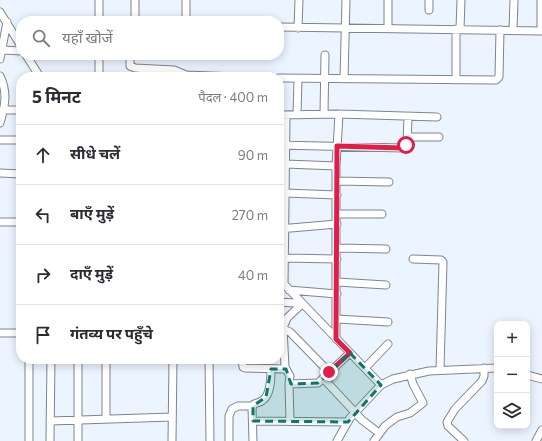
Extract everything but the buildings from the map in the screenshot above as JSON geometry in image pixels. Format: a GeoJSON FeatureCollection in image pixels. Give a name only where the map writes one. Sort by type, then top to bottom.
{"type":"FeatureCollection","features":[{"type":"Feature","properties":{"kind":"street"},"geometry":{"type":"LineString","coordinates":[[99,0],[99,16]]}},
{"type":"Feature","properties":{"kind":"street"},"geometry":{"type":"LineString","coordinates":[[135,0],[135,16]]}},
{"type":"Feature","properties":{"kind":"street"},"geometry":{"type":"LineString","coordinates":[[186,0],[186,16]]}},
{"type":"Feature","properties":{"kind":"street"},"geometry":{"type":"LineString","coordinates":[[298,0],[298,28]]}},
{"type":"Feature","properties":{"kind":"street"},"geometry":{"type":"LineString","coordinates":[[344,79],[344,28],[346,0]]}},
{"type":"Feature","properties":{"kind":"street"},"geometry":{"type":"LineString","coordinates":[[388,0],[388,28]]}},
{"type":"Feature","properties":{"kind":"street"},"geometry":{"type":"LineString","coordinates":[[429,0],[429,10]]}},
{"type":"Feature","properties":{"kind":"street"},"geometry":{"type":"LineString","coordinates":[[456,80],[460,0]]}},
{"type":"Feature","properties":{"kind":"street"},"geometry":{"type":"LineString","coordinates":[[513,30],[514,0]]}},
{"type":"Feature","properties":{"kind":"street"},"geometry":{"type":"LineString","coordinates":[[284,27],[541,30],[541,0]]}},
{"type":"Feature","properties":{"kind":"street"},"geometry":{"type":"LineString","coordinates":[[0,12],[16,37]]}},
{"type":"Feature","properties":{"kind":"street"},"geometry":{"type":"LineString","coordinates":[[0,59],[3,50],[7,22]]}},
{"type":"Feature","properties":{"kind":"street"},"geometry":{"type":"LineString","coordinates":[[284,78],[498,79],[500,30]]}},
{"type":"Feature","properties":{"kind":"street"},"geometry":{"type":"LineString","coordinates":[[3,50],[16,51]]}},
{"type":"Feature","properties":{"kind":"street"},"geometry":{"type":"LineString","coordinates":[[324,114],[325,54]]}},
{"type":"Feature","properties":{"kind":"street"},"geometry":{"type":"LineString","coordinates":[[29,60],[37,72]]}},
{"type":"Feature","properties":{"kind":"street"},"geometry":{"type":"LineString","coordinates":[[99,60],[99,72]]}},
{"type":"Feature","properties":{"kind":"street"},"geometry":{"type":"LineString","coordinates":[[130,60],[130,66],[142,69],[174,70],[179,72]]}},
{"type":"Feature","properties":{"kind":"street"},"geometry":{"type":"LineString","coordinates":[[0,76],[5,94],[4,110],[0,123]]}},
{"type":"Feature","properties":{"kind":"street"},"geometry":{"type":"LineString","coordinates":[[296,114],[298,79]]}},
{"type":"Feature","properties":{"kind":"street"},"geometry":{"type":"LineString","coordinates":[[4,110],[16,110]]}},
{"type":"Feature","properties":{"kind":"street"},"geometry":{"type":"LineString","coordinates":[[284,115],[339,114],[437,117]]}},
{"type":"Feature","properties":{"kind":"street"},"geometry":{"type":"LineString","coordinates":[[336,339],[336,166],[339,114]]}},
{"type":"Feature","properties":{"kind":"street"},"geometry":{"type":"LineString","coordinates":[[284,145],[402,148],[406,145],[408,137],[408,116]]}},
{"type":"Feature","properties":{"kind":"street"},"geometry":{"type":"LineString","coordinates":[[408,137],[439,137]]}},
{"type":"Feature","properties":{"kind":"street"},"geometry":{"type":"LineString","coordinates":[[0,140],[16,140]]}},
{"type":"Feature","properties":{"kind":"street"},"geometry":{"type":"LineString","coordinates":[[284,151],[286,164],[284,170]]}},
{"type":"Feature","properties":{"kind":"street"},"geometry":{"type":"LineString","coordinates":[[286,164],[336,166]]}},
{"type":"Feature","properties":{"kind":"street"},"geometry":{"type":"LineString","coordinates":[[0,173],[16,174]]}},
{"type":"Feature","properties":{"kind":"street"},"geometry":{"type":"LineString","coordinates":[[337,181],[389,182]]}},
{"type":"Feature","properties":{"kind":"street"},"geometry":{"type":"LineString","coordinates":[[284,187],[284,197]]}},
{"type":"Feature","properties":{"kind":"street"},"geometry":{"type":"LineString","coordinates":[[285,193],[337,195]]}},
{"type":"Feature","properties":{"kind":"street"},"geometry":{"type":"LineString","coordinates":[[337,214],[382,214]]}},
{"type":"Feature","properties":{"kind":"street"},"geometry":{"type":"LineString","coordinates":[[0,222],[16,222]]}},
{"type":"Feature","properties":{"kind":"street"},"geometry":{"type":"LineString","coordinates":[[284,228],[337,224]]}},
{"type":"Feature","properties":{"kind":"street"},"geometry":{"type":"LineString","coordinates":[[284,248],[284,264]]}},
{"type":"Feature","properties":{"kind":"street"},"geometry":{"type":"LineString","coordinates":[[337,248],[386,249]]}},
{"type":"Feature","properties":{"kind":"street"},"geometry":{"type":"LineString","coordinates":[[285,258],[337,259]]}},
{"type":"Feature","properties":{"kind":"street"},"geometry":{"type":"LineString","coordinates":[[413,259],[441,260],[443,262],[440,370]]}},
{"type":"Feature","properties":{"kind":"street"},"geometry":{"type":"LineString","coordinates":[[337,282],[386,285]]}},
{"type":"Feature","properties":{"kind":"street"},"geometry":{"type":"LineString","coordinates":[[284,285],[301,304],[381,385]]}},
{"type":"Feature","properties":{"kind":"street"},"geometry":{"type":"LineString","coordinates":[[290,290],[337,294]]}},
{"type":"Feature","properties":{"kind":"street"},"geometry":{"type":"LineString","coordinates":[[284,302],[301,304]]}},
{"type":"Feature","properties":{"kind":"street"},"geometry":{"type":"LineString","coordinates":[[284,323],[301,304]]}},
{"type":"Feature","properties":{"kind":"street"},"geometry":{"type":"LineString","coordinates":[[337,319],[388,322]]}},
{"type":"Feature","properties":{"kind":"street"},"geometry":{"type":"LineString","coordinates":[[284,329],[290,332],[329,372]]}},
{"type":"Feature","properties":{"kind":"street"},"geometry":{"type":"LineString","coordinates":[[0,333],[16,333]]}},
{"type":"Feature","properties":{"kind":"street"},"geometry":{"type":"LineString","coordinates":[[364,368],[388,344]]}},
{"type":"Feature","properties":{"kind":"street"},"geometry":{"type":"LineString","coordinates":[[284,353],[286,369],[290,374],[290,421]]}},
{"type":"Feature","properties":{"kind":"street"},"geometry":{"type":"LineString","coordinates":[[289,384],[318,383],[350,353]]}},
{"type":"Feature","properties":{"kind":"street"},"geometry":{"type":"LineString","coordinates":[[29,364],[29,441]]}},
{"type":"Feature","properties":{"kind":"street"},"geometry":{"type":"LineString","coordinates":[[50,441],[51,364]]}},
{"type":"Feature","properties":{"kind":"street"},"geometry":{"type":"LineString","coordinates":[[78,364],[78,441]]}},
{"type":"Feature","properties":{"kind":"street"},"geometry":{"type":"LineString","coordinates":[[106,364],[106,419]]}},
{"type":"Feature","properties":{"kind":"street"},"geometry":{"type":"LineString","coordinates":[[172,441],[173,364]]}},
{"type":"Feature","properties":{"kind":"street"},"geometry":{"type":"LineString","coordinates":[[209,364],[210,441]]}},
{"type":"Feature","properties":{"kind":"street"},"geometry":{"type":"LineString","coordinates":[[243,364],[244,368],[286,369]]}},
{"type":"Feature","properties":{"kind":"street"},"geometry":{"type":"LineString","coordinates":[[464,441],[448,426],[447,422],[455,409],[482,382],[484,368]]}},
{"type":"Feature","properties":{"kind":"street"},"geometry":{"type":"LineString","coordinates":[[337,441],[355,413],[381,385],[393,379],[410,374],[440,370],[494,368]]}},
{"type":"Feature","properties":{"kind":"street"},"geometry":{"type":"LineString","coordinates":[[229,441],[229,416],[232,409],[238,406],[253,406],[254,404],[262,402],[266,397],[271,369]]}},
{"type":"Feature","properties":{"kind":"street"},"geometry":{"type":"LineString","coordinates":[[374,441],[385,426],[394,419],[410,414],[423,403],[413,384],[410,374]]}},
{"type":"Feature","properties":{"kind":"street"},"geometry":{"type":"LineString","coordinates":[[530,376],[542,380]]}},
{"type":"Feature","properties":{"kind":"street"},"geometry":{"type":"LineString","coordinates":[[323,378],[355,413],[379,433]]}},
{"type":"Feature","properties":{"kind":"street"},"geometry":{"type":"LineString","coordinates":[[253,406],[253,441]]}},
{"type":"Feature","properties":{"kind":"street"},"geometry":{"type":"LineString","coordinates":[[50,421],[172,417]]}},
{"type":"Feature","properties":{"kind":"street"},"geometry":{"type":"LineString","coordinates":[[253,421],[348,422]]}},
{"type":"Feature","properties":{"kind":"street"},"geometry":{"type":"LineString","coordinates":[[536,441],[542,430]]}},
{"type":"Feature","properties":{"kind":"highlighted area"},"geometry":{"type":"Polygon","coordinates":[[[350,353],[381,385],[348,422],[253,421],[253,406],[266,397],[271,369],[286,369],[291,384],[318,383],[350,353]]]}},
{"type":"Feature","properties":{"kind":"route"},"geometry":{"type":"LineString","coordinates":[[329,372],[350,353],[336,339],[337,146],[402,148],[406,145]]}}]}
